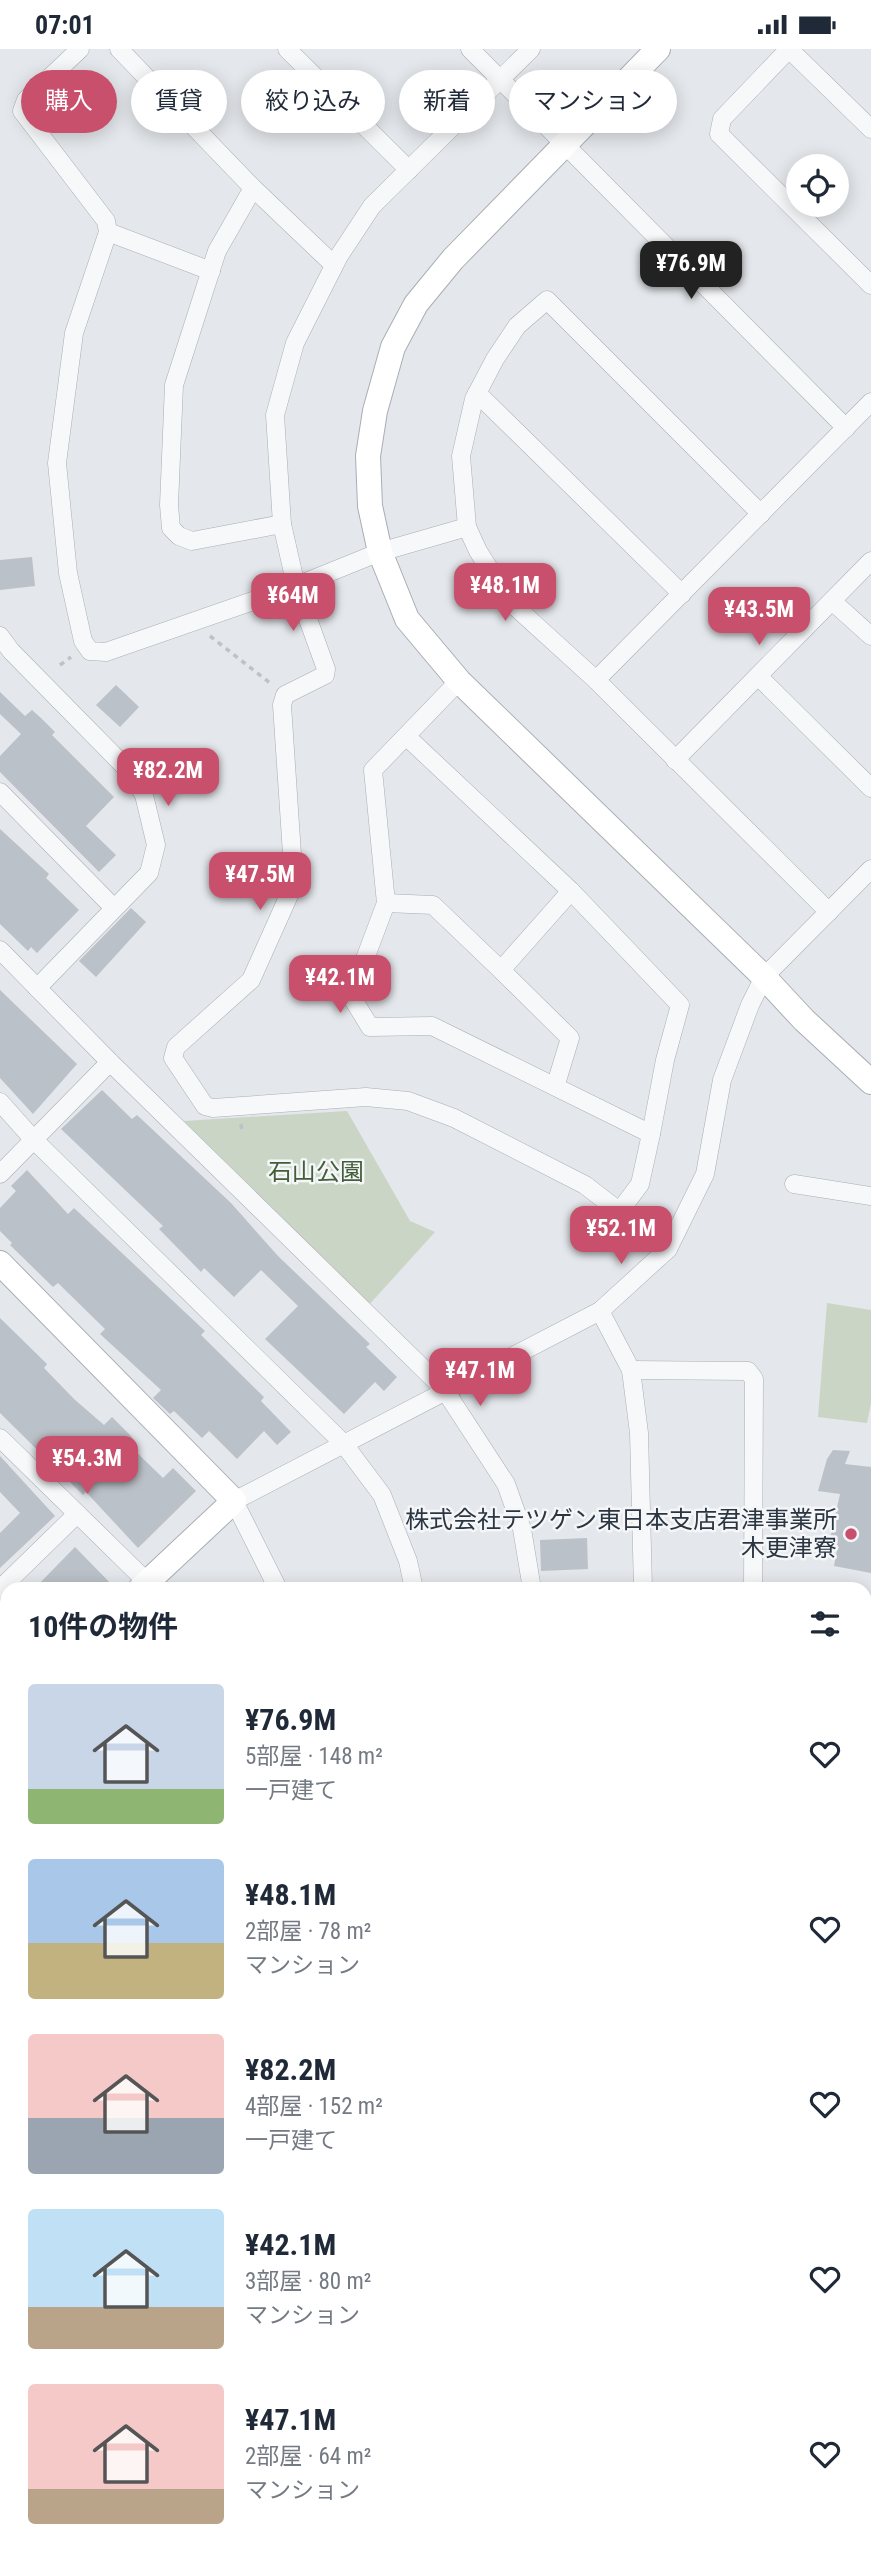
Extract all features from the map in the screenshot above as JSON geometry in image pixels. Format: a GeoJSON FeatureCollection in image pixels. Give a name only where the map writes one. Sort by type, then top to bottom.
{"type":"FeatureCollection","features":[{"type":"Feature","properties":{"kind":"street"},"geometry":{"type":"LineString","coordinates":[[80,49],[26,100],[22,111],[106,221],[108,232],[74,333],[57,463],[68,573],[83,641],[90,651],[106,652],[296,586],[380,552],[467,527]]}},
{"type":"Feature","properties":{"kind":"street"},"geometry":{"type":"LineString","coordinates":[[119,49],[253,188],[334,265]]}},
{"type":"Feature","properties":{"kind":"street"},"geometry":{"type":"LineString","coordinates":[[287,49],[409,170]]}},
{"type":"Feature","properties":{"kind":"street"},"geometry":{"type":"LineString","coordinates":[[470,49],[846,428]]}},
{"type":"Feature","properties":{"kind":"street"},"geometry":{"type":"LineString","coordinates":[[531,49],[372,206],[334,265],[295,343],[275,415],[282,524],[296,586],[326,669],[325,675],[285,695],[282,705],[294,884],[251,980],[176,1047],[173,1058],[205,1106],[214,1108],[366,1097],[408,1101],[454,1118],[585,1185],[668,1249]]}},
{"type":"Feature","properties":{"kind":"street"},"geometry":{"type":"LineString","coordinates":[[658,49],[453,259],[416,304],[393,347],[374,411],[369,456],[370,506],[380,552],[407,619],[459,681],[764,977],[804,1020],[871,1082]]}},
{"type":"Feature","properties":{"kind":"street"},"geometry":{"type":"LineString","coordinates":[[871,129],[789,49],[722,119],[719,134],[871,285]]}},
{"type":"Feature","properties":{"kind":"street"},"geometry":{"type":"LineString","coordinates":[[253,188],[217,251],[174,385],[169,505],[171,528],[179,536],[192,541],[282,524]]}},
{"type":"Feature","properties":{"kind":"street"},"geometry":{"type":"LineString","coordinates":[[108,232],[211,271]]}},
{"type":"Feature","properties":{"kind":"street"},"geometry":{"type":"LineString","coordinates":[[761,514],[547,300],[517,326],[477,393],[461,456],[467,527],[478,551],[510,602],[596,680],[829,912]]}},
{"type":"Feature","properties":{"kind":"street"},"geometry":{"type":"LineString","coordinates":[[477,393],[682,594]]}},
{"type":"Feature","properties":{"kind":"street"},"geometry":{"type":"LineString","coordinates":[[596,680],[871,402]]}},
{"type":"Feature","properties":{"kind":"street"},"geometry":{"type":"LineString","coordinates":[[675,760],[871,561]]}},
{"type":"Feature","properties":{"kind":"street"},"geometry":{"type":"LineString","coordinates":[[832,601],[871,636]]}},
{"type":"Feature","properties":{"kind":"street"},"geometry":{"type":"LineString","coordinates":[[0,636],[11,652],[131,773],[144,795],[156,845],[149,873],[37,988]]}},
{"type":"Feature","properties":{"kind":"street"},"geometry":{"type":"LineString","coordinates":[[758,676],[871,788]]}},
{"type":"Feature","properties":{"kind":"street"},"geometry":{"type":"LineString","coordinates":[[459,681],[373,770],[386,903],[351,996],[370,1027],[432,1025],[556,1084],[651,1134]]}},
{"type":"Feature","properties":{"kind":"street"},"geometry":{"type":"LineString","coordinates":[[407,737],[571,891],[680,1005],[640,1184],[620,1212]]}},
{"type":"Feature","properties":{"kind":"street"},"geometry":{"type":"LineString","coordinates":[[0,792],[114,908]]}},
{"type":"Feature","properties":{"kind":"street"},"geometry":{"type":"LineString","coordinates":[[147,1582],[234,1501],[444,1389],[600,1311],[668,1249],[705,1174],[722,1080],[750,1005],[764,977],[871,869]]}},
{"type":"Feature","properties":{"kind":"street"},"geometry":{"type":"LineString","coordinates":[[501,970],[571,891]]}},
{"type":"Feature","properties":{"kind":"street"},"geometry":{"type":"LineString","coordinates":[[386,903],[433,905],[570,1038],[556,1084]]}},
{"type":"Feature","properties":{"kind":"street"},"geometry":{"type":"LineString","coordinates":[[0,950],[110,1062],[444,1389],[506,1484],[522,1529],[531,1582]]}},
{"type":"Feature","properties":{"kind":"street"},"geometry":{"type":"LineString","coordinates":[[0,1174],[110,1062]]}},
{"type":"Feature","properties":{"kind":"street"},"geometry":{"type":"LineString","coordinates":[[0,1103],[33,1139],[343,1443],[382,1495],[408,1561],[412,1582]]}},
{"type":"Feature","properties":{"kind":"street"},"geometry":{"type":"LineString","coordinates":[[794,1184],[871,1196]]}},
{"type":"Feature","properties":{"kind":"street"},"geometry":{"type":"LineString","coordinates":[[0,1263],[234,1501],[274,1582]]}},
{"type":"Feature","properties":{"kind":"street"},"geometry":{"type":"LineString","coordinates":[[600,1311],[631,1370],[639,1433],[643,1582]]}},
{"type":"Feature","properties":{"kind":"street"},"geometry":{"type":"LineString","coordinates":[[631,1370],[748,1371],[754,1380],[753,1582]]}},
{"type":"Feature","properties":{"kind":"street"},"geometry":{"type":"LineString","coordinates":[[0,1438],[77,1514],[139,1582]]}},
{"type":"Feature","properties":{"kind":"street"},"geometry":{"type":"LineString","coordinates":[[8,1582],[77,1514]]}},
{"type":"Feature","properties":{"kind":"path"},"geometry":{"type":"LineString","coordinates":[[209,636],[276,688]]}},
{"type":"Feature","properties":{"kind":"path"},"geometry":{"type":"LineString","coordinates":[[60,666],[78,651]]}},
{"type":"Feature","properties":{"kind":"green space","name":"石山公園"},"geometry":{"type":"Polygon","coordinates":[[[347,1111],[410,1221],[435,1232],[367,1307],[184,1121],[347,1111]]]}},
{"type":"Feature","properties":{"kind":"green space"},"geometry":{"type":"Polygon","coordinates":[[[827,1303],[871,1310],[871,1403],[867,1423],[818,1417],[827,1303]]]}},
{"type":"Feature","properties":{"kind":"building"},"geometry":{"type":"Polygon","coordinates":[[[32,557],[35,586],[0,590],[0,560],[32,557]]]}},
{"type":"Feature","properties":{"kind":"building"},"geometry":{"type":"Polygon","coordinates":[[[116,685],[139,707],[120,727],[96,705],[116,685]]]}},
{"type":"Feature","properties":{"kind":"building"},"geometry":{"type":"Polygon","coordinates":[[[0,692],[25,716],[32,710],[41,718],[55,732],[52,735],[114,797],[86,826],[116,855],[99,872],[0,772],[0,756],[21,734],[0,714],[0,692]]]}},
{"type":"Feature","properties":{"kind":"building"},"geometry":{"type":"Polygon","coordinates":[[[0,829],[49,874],[46,878],[79,910],[37,953],[31,947],[28,951],[0,924],[0,829]]]}},
{"type":"Feature","properties":{"kind":"building"},"geometry":{"type":"Polygon","coordinates":[[[131,908],[146,922],[96,977],[79,961],[131,908]]]}},
{"type":"Feature","properties":{"kind":"building"},"geometry":{"type":"Polygon","coordinates":[[[0,990],[77,1064],[33,1114],[0,1078],[0,990]]]}},
{"type":"Feature","properties":{"kind":"building"},"geometry":{"type":"Polygon","coordinates":[[[102,1090],[132,1119],[137,1115],[231,1203],[278,1256],[370,1344],[366,1347],[397,1377],[384,1391],[375,1382],[344,1414],[265,1339],[298,1306],[261,1270],[234,1297],[204,1268],[201,1272],[159,1229],[163,1226],[61,1129],[102,1090]]]}},
{"type":"Feature","properties":{"kind":"building"},"geometry":{"type":"Polygon","coordinates":[[[27,1170],[68,1214],[74,1208],[205,1331],[201,1335],[264,1397],[261,1401],[291,1432],[277,1445],[264,1431],[237,1459],[209,1431],[202,1438],[174,1411],[170,1414],[153,1398],[161,1390],[100,1334],[105,1329],[58,1283],[53,1287],[10,1245],[12,1243],[0,1231],[0,1208],[16,1191],[11,1186],[27,1170]]]}},
{"type":"Feature","properties":{"kind":"building"},"geometry":{"type":"Polygon","coordinates":[[[0,1318],[47,1364],[44,1368],[74,1399],[104,1425],[112,1417],[132,1437],[127,1443],[163,1478],[173,1468],[196,1491],[138,1548],[86,1492],[83,1495],[0,1413],[0,1318]]]}},
{"type":"Feature","properties":{"kind":"building"},"geometry":{"type":"Polygon","coordinates":[[[833,1450],[850,1451],[845,1464],[871,1467],[871,1573],[834,1566],[838,1545],[829,1544],[840,1494],[818,1491],[827,1459],[833,1450]]]}},
{"type":"Feature","properties":{"kind":"building"},"geometry":{"type":"Polygon","coordinates":[[[0,1456],[55,1516],[0,1568],[0,1533],[20,1513],[0,1492],[0,1456]]]}},
{"type":"Feature","properties":{"kind":"building"},"geometry":{"type":"Polygon","coordinates":[[[587,1538],[588,1569],[541,1571],[540,1540],[587,1538]]]}},
{"type":"Feature","properties":{"kind":"building"},"geometry":{"type":"Polygon","coordinates":[[[75,1547],[109,1582],[41,1582],[75,1547]]]}},
{"type":"Feature","properties":{"kind":"place","name":"株式会社テツゲン東日本支店君津事業所 木更津寮"},"geometry":{"type":"Point","coordinates":[851,1534]}}]}
